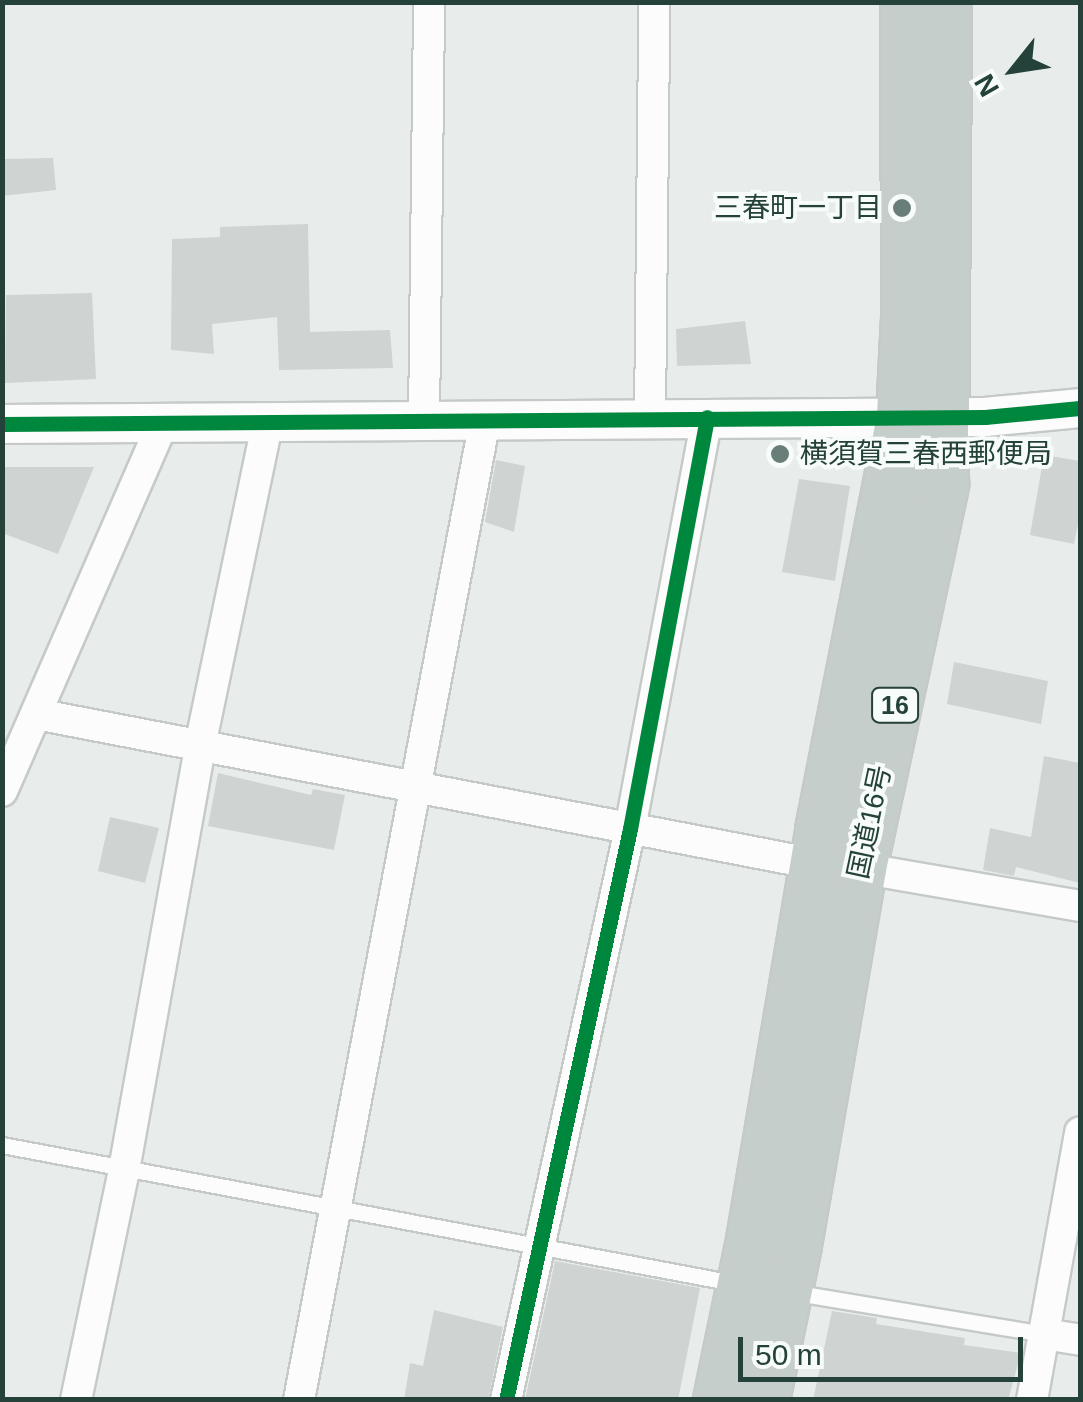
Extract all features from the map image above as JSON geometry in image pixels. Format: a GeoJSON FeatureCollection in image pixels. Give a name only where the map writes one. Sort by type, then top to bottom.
{"type":"FeatureCollection","features":[{"type":"Feature","properties":{"kind":"highway","name":"国道16号"},"geometry":{"type":"LineString","coordinates":[[907,2],[908,318],[923,416]]}},
{"type":"Feature","properties":{"kind":"highway","name":"国道16号"},"geometry":{"type":"LineString","coordinates":[[762,1400],[764,1287],[923,416],[945,2]]}},
{"type":"Feature","properties":{"kind":"highway","name":"国道16号"},"geometry":{"type":"LineString","coordinates":[[720,1400],[764,1287]]}},
{"type":"Feature","properties":{"kind":"street"},"geometry":{"type":"LineString","coordinates":[[424,420],[429,2]]}},
{"type":"Feature","properties":{"kind":"street"},"geometry":{"type":"LineString","coordinates":[[650,418],[654,2]]}},
{"type":"Feature","properties":{"kind":"street"},"geometry":{"type":"LineString","coordinates":[[2,424],[923,416],[1080,408]]}},
{"type":"Feature","properties":{"kind":"street"},"geometry":{"type":"LineString","coordinates":[[506,1400],[535,1248],[630,828],[707,417]]}},
{"type":"Feature","properties":{"kind":"street"},"geometry":{"type":"LineString","coordinates":[[299,1400],[484,420]]}},
{"type":"Feature","properties":{"kind":"street"},"geometry":{"type":"LineString","coordinates":[[76,1400],[124,1170],[200,746],[268,421]]}},
{"type":"Feature","properties":{"kind":"street"},"geometry":{"type":"LineString","coordinates":[[2,791],[163,422]]}},
{"type":"Feature","properties":{"kind":"street"},"geometry":{"type":"LineString","coordinates":[[36,714],[630,828],[1080,906]]}},
{"type":"Feature","properties":{"kind":"street"},"geometry":{"type":"LineString","coordinates":[[1032,1400],[1080,1132]]}},
{"type":"Feature","properties":{"kind":"street"},"geometry":{"type":"LineString","coordinates":[[1044,1334],[1080,1340]]}},
{"type":"Feature","properties":{"kind":"lane"},"geometry":{"type":"LineString","coordinates":[[2,1145],[535,1248],[1044,1334]]}},
{"type":"Feature","properties":{"kind":"building"},"geometry":{"type":"Polygon","coordinates":[[[53,158],[56,190],[2,196],[2,159],[53,158]]]}},
{"type":"Feature","properties":{"kind":"building"},"geometry":{"type":"Polygon","coordinates":[[[308,224],[310,332],[390,330],[393,368],[279,370],[277,317],[212,324],[214,354],[171,350],[172,239],[220,237],[220,227],[308,224]]]}},
{"type":"Feature","properties":{"kind":"building"},"geometry":{"type":"Polygon","coordinates":[[[92,293],[96,379],[5,383],[6,295],[92,293]]]}},
{"type":"Feature","properties":{"kind":"building"},"geometry":{"type":"Polygon","coordinates":[[[745,321],[751,364],[677,366],[676,329],[745,321]]]}},
{"type":"Feature","properties":{"kind":"building"},"geometry":{"type":"Polygon","coordinates":[[[1044,455],[1080,461],[1080,514],[1074,544],[1030,535],[1044,455]]]}},
{"type":"Feature","properties":{"kind":"building"},"geometry":{"type":"Polygon","coordinates":[[[496,460],[525,466],[514,532],[485,522],[496,460]]]}},
{"type":"Feature","properties":{"kind":"building"},"geometry":{"type":"Polygon","coordinates":[[[2,467],[94,467],[58,554],[2,533],[2,467]]]}},
{"type":"Feature","properties":{"kind":"building"},"geometry":{"type":"Polygon","coordinates":[[[799,479],[850,486],[835,581],[782,572],[799,479]]]}},
{"type":"Feature","properties":{"kind":"building"},"geometry":{"type":"Polygon","coordinates":[[[954,662],[1048,681],[1041,724],[947,704],[954,662]]]}},
{"type":"Feature","properties":{"kind":"building"},"geometry":{"type":"Polygon","coordinates":[[[1044,756],[1080,763],[1080,883],[1016,867],[1014,876],[983,870],[990,828],[1031,837],[1044,756]]]}},
{"type":"Feature","properties":{"kind":"building"},"geometry":{"type":"Polygon","coordinates":[[[218,773],[311,795],[313,789],[345,795],[334,850],[208,826],[218,773]]]}},
{"type":"Feature","properties":{"kind":"building"},"geometry":{"type":"Polygon","coordinates":[[[110,817],[159,828],[145,883],[98,871],[110,817]]]}},
{"type":"Feature","properties":{"kind":"building"},"geometry":{"type":"Polygon","coordinates":[[[555,1261],[700,1288],[678,1400],[525,1400],[555,1261]]]}},
{"type":"Feature","properties":{"kind":"building"},"geometry":{"type":"Polygon","coordinates":[[[434,1310],[503,1327],[488,1400],[404,1400],[410,1363],[423,1366],[434,1310]]]}},
{"type":"Feature","properties":{"kind":"building"},"geometry":{"type":"Polygon","coordinates":[[[832,1311],[877,1318],[876,1324],[965,1338],[964,1345],[1021,1353],[1008,1400],[813,1400],[832,1311]]]}},
{"type":"Feature","properties":{"kind":"cycle path"},"geometry":{"type":"LineString","coordinates":[[2,424],[985,417],[1080,408]]}},
{"type":"Feature","properties":{"kind":"cycle path"},"geometry":{"type":"LineString","coordinates":[[506,1400],[630,829],[707,417]]}},
{"type":"Feature","properties":{"kind":"place","name":"三春町一丁目"},"geometry":{"type":"Point","coordinates":[902,208]}},
{"type":"Feature","properties":{"kind":"place","name":"横須賀三春西郵便局"},"geometry":{"type":"Point","coordinates":[780,454]}}]}
